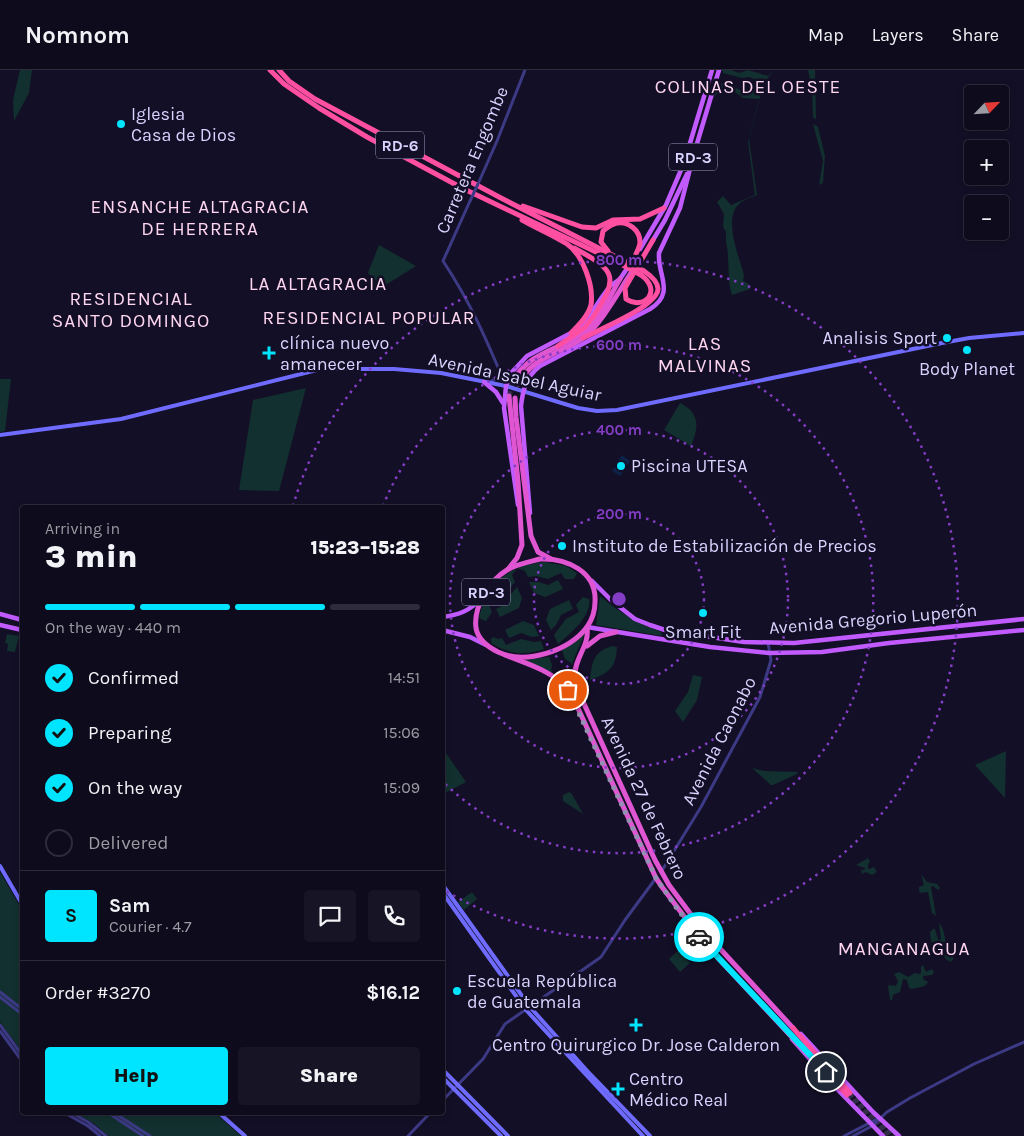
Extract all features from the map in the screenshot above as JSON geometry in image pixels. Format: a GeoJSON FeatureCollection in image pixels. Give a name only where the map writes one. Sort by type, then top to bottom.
{"type":"FeatureCollection","features":[{"type":"Feature","properties":{"kind":"highway","name":"RD-6"},"geometry":{"type":"LineString","coordinates":[[270,70],[284,84],[318,108],[462,188],[643,273]]}},
{"type":"Feature","properties":{"kind":"highway","name":"RD-6"},"geometry":{"type":"LineString","coordinates":[[279,70],[289,81],[315,100],[612,255],[620,261]]}},
{"type":"Feature","properties":{"kind":"highway"},"geometry":{"type":"LineString","coordinates":[[462,188],[574,248],[602,264],[605,268],[610,278],[608,293],[584,328],[558,346]]}},
{"type":"Feature","properties":{"kind":"highway"},"geometry":{"type":"LineString","coordinates":[[501,198],[582,228],[596,228],[619,219],[640,219],[664,208]]}},
{"type":"Feature","properties":{"kind":"highway"},"geometry":{"type":"LineString","coordinates":[[612,255],[603,247],[601,237],[603,231],[611,225],[622,223],[631,226],[639,235],[640,241],[635,257]]}},
{"type":"Feature","properties":{"kind":"highway"},"geometry":{"type":"LineString","coordinates":[[643,273],[649,281],[652,290],[644,302],[634,303],[626,299],[624,288],[653,240]]}},
{"type":"Feature","properties":{"kind":"highway","name":"RD-3"},"geometry":{"type":"LineString","coordinates":[[620,279],[588,328],[577,336],[528,362],[515,382],[537,362],[583,338],[603,315],[653,240]]}},
{"type":"Feature","properties":{"kind":"highway"},"geometry":{"type":"LineString","coordinates":[[568,245],[581,262],[587,277],[591,297],[588,312],[571,333]]}},
{"type":"Feature","properties":{"kind":"highway"},"geometry":{"type":"LineString","coordinates":[[583,338],[648,304],[657,294],[658,290],[657,284],[651,276],[643,273]]}},
{"type":"Feature","properties":{"kind":"highway"},"geometry":{"type":"LineString","coordinates":[[610,328],[627,316]]}},
{"type":"Feature","properties":{"kind":"highway","name":"RD-3"},"geometry":{"type":"LineString","coordinates":[[488,646],[480,637],[476,628],[476,616],[482,598],[517,558],[521,548],[512,397],[531,536],[538,552],[551,559],[574,566],[585,573],[592,581]]}},
{"type":"Feature","properties":{"kind":"highway","name":"RD-3"},"geometry":{"type":"LineString","coordinates":[[507,570],[528,562],[551,559]]}},
{"type":"Feature","properties":{"kind":"highway"},"geometry":{"type":"LineString","coordinates":[[488,646],[505,655],[537,656],[566,646],[587,627],[595,608],[596,596],[592,581]]}},
{"type":"Feature","properties":{"kind":"highway"},"geometry":{"type":"LineString","coordinates":[[555,677],[569,678],[576,668],[588,640],[587,627]]}},
{"type":"Feature","properties":{"kind":"highway"},"geometry":{"type":"LineString","coordinates":[[582,652],[589,643],[600,636],[616,632]]}},
{"type":"Feature","properties":{"kind":"highway","name":"Avenida 27 de Febrero"},"geometry":{"type":"LineString","coordinates":[[505,655],[555,677],[568,690],[656,878],[705,944],[789,1034]]}},
{"type":"Feature","properties":{"kind":"highway","name":"Avenida 27 de Febrero"},"geometry":{"type":"LineString","coordinates":[[576,668],[575,677],[583,701],[661,872],[677,898],[701,928],[793,1028]]}},
{"type":"Feature","properties":{"kind":"highway"},"geometry":{"type":"LineString","coordinates":[[568,690],[570,685],[573,685],[583,701]]}},
{"type":"Feature","properties":{"kind":"highway"},"geometry":{"type":"LineString","coordinates":[[604,766],[606,761],[610,761]]}},
{"type":"Feature","properties":{"kind":"highway"},"geometry":{"type":"LineString","coordinates":[[789,1034],[848,1094],[793,1028]]}},
{"type":"Feature","properties":{"kind":"main road","name":"RD-3"},"geometry":{"type":"LineString","coordinates":[[520,517],[504,408],[506,386],[512,372],[527,356],[584,324],[610,286],[620,279],[635,257],[664,208],[684,163],[712,70]]}},
{"type":"Feature","properties":{"kind":"main road","name":"RD-3"},"geometry":{"type":"LineString","coordinates":[[653,240],[669,213],[691,165],[719,70]]}},
{"type":"Feature","properties":{"kind":"main road"},"geometry":{"type":"LineString","coordinates":[[531,536],[522,417],[523,392],[528,378],[540,366],[655,306],[663,295],[664,280],[660,264],[660,253],[680,208],[691,165]]}},
{"type":"Feature","properties":{"kind":"main road","name":"Avenida Isabel Aguiar"},"geometry":{"type":"LineString","coordinates":[[0,435],[118,420],[321,369],[412,370],[442,373],[506,386],[578,408],[597,411],[617,410],[942,343],[969,338],[1024,334]]}},
{"type":"Feature","properties":{"kind":"main road"},"geometry":{"type":"LineString","coordinates":[[484,382],[498,395],[504,408]]}},
{"type":"Feature","properties":{"kind":"main road","name":"Avenida Gregorio Luperón"},"geometry":{"type":"LineString","coordinates":[[592,581],[635,619],[665,630],[768,643],[794,643],[1024,619]]}},
{"type":"Feature","properties":{"kind":"main road"},"geometry":{"type":"LineString","coordinates":[[445,617],[464,612],[482,598]]}},
{"type":"Feature","properties":{"kind":"main road"},"geometry":{"type":"LineString","coordinates":[[0,614],[20,619]]}},
{"type":"Feature","properties":{"kind":"main road"},"geometry":{"type":"LineString","coordinates":[[0,625],[20,630]]}},
{"type":"Feature","properties":{"kind":"main road","name":"Avenida Gregorio Luperón"},"geometry":{"type":"LineString","coordinates":[[587,627],[701,646],[769,653],[822,652],[889,643],[1024,630]]}},
{"type":"Feature","properties":{"kind":"main road"},"geometry":{"type":"LineString","coordinates":[[445,631],[470,636],[488,646]]}},
{"type":"Feature","properties":{"kind":"main road"},"geometry":{"type":"LineString","coordinates":[[701,646],[702,636]]}},
{"type":"Feature","properties":{"kind":"main road"},"geometry":{"type":"LineString","coordinates":[[0,866],[20,901]]}},
{"type":"Feature","properties":{"kind":"main road"},"geometry":{"type":"LineString","coordinates":[[445,888],[528,1008],[650,1136]]}},
{"type":"Feature","properties":{"kind":"main road"},"geometry":{"type":"LineString","coordinates":[[445,896],[528,1008],[643,1136]]}},
{"type":"Feature","properties":{"kind":"main road","name":"Avenida 27 de Febrero"},"geometry":{"type":"LineString","coordinates":[[793,1028],[805,1038],[879,1118],[899,1136]]}},
{"type":"Feature","properties":{"kind":"main road","name":"Avenida 27 de Febrero"},"geometry":{"type":"LineString","coordinates":[[789,1034],[795,1044],[883,1136]]}},
{"type":"Feature","properties":{"kind":"main road"},"geometry":{"type":"LineString","coordinates":[[445,1072],[508,1136]]}},
{"type":"Feature","properties":{"kind":"main road"},"geometry":{"type":"LineString","coordinates":[[445,1080],[501,1136]]}},
{"type":"Feature","properties":{"kind":"main road"},"geometry":{"type":"LineString","coordinates":[[221,1115],[245,1136]]}},
{"type":"Feature","properties":{"kind":"street","name":"Carretera Engombe"},"geometry":{"type":"LineString","coordinates":[[500,372],[480,322],[443,261],[497,141],[525,70]]}},
{"type":"Feature","properties":{"kind":"street"},"geometry":{"type":"LineString","coordinates":[[484,382],[496,380],[500,372]]}},
{"type":"Feature","properties":{"kind":"street"},"geometry":{"type":"LineString","coordinates":[[500,372],[506,386]]}},
{"type":"Feature","properties":{"kind":"street","name":"Avenida Caonabo"},"geometry":{"type":"LineString","coordinates":[[661,872],[701,807],[760,697],[771,660],[768,643]]}},
{"type":"Feature","properties":{"kind":"street"},"geometry":{"type":"LineString","coordinates":[[445,1098],[483,1060],[502,1027],[601,957],[656,878]]}},
{"type":"Feature","properties":{"kind":"street"},"geometry":{"type":"LineString","coordinates":[[0,992],[20,1007]]}},
{"type":"Feature","properties":{"kind":"street"},"geometry":{"type":"LineString","coordinates":[[0,997],[20,1012]]}},
{"type":"Feature","properties":{"kind":"street"},"geometry":{"type":"LineString","coordinates":[[0,1025],[20,1052]]}},
{"type":"Feature","properties":{"kind":"street"},"geometry":{"type":"LineString","coordinates":[[0,1031],[20,1058]]}},
{"type":"Feature","properties":{"kind":"street"},"geometry":{"type":"LineString","coordinates":[[853,1136],[871,1125],[874,1119],[879,1118],[932,1086],[974,1064],[1024,1042]]}},
{"type":"Feature","properties":{"kind":"street"},"geometry":{"type":"LineString","coordinates":[[68,1115],[88,1126],[100,1136]]}},
{"type":"Feature","properties":{"kind":"street"},"geometry":{"type":"LineString","coordinates":[[75,1115],[106,1136]]}},
{"type":"Feature","properties":{"kind":"street"},"geometry":{"type":"LineString","coordinates":[[112,1115],[143,1136]]}},
{"type":"Feature","properties":{"kind":"street"},"geometry":{"type":"LineString","coordinates":[[118,1115],[150,1136]]}},
{"type":"Feature","properties":{"kind":"street"},"geometry":{"type":"LineString","coordinates":[[408,1136],[428,1115]]}},
{"type":"Feature","properties":{"kind":"street"},"geometry":{"type":"LineString","coordinates":[[844,1136],[871,1125]]}},
{"type":"Feature","properties":{"kind":"green space"},"geometry":{"type":"Polygon","coordinates":[[[20,70],[32,70],[29,93],[14,121],[13,100],[20,70]]]}},
{"type":"Feature","properties":{"kind":"green space"},"geometry":{"type":"Polygon","coordinates":[[[722,70],[731,70],[739,73],[748,70],[768,76],[774,70],[764,83],[749,77],[742,78],[723,73],[722,70]]]}},
{"type":"Feature","properties":{"kind":"green space"},"geometry":{"type":"Polygon","coordinates":[[[808,70],[815,70],[816,119],[813,118],[812,90],[808,70]]]}},
{"type":"Feature","properties":{"kind":"green space"},"geometry":{"type":"Polygon","coordinates":[[[722,83],[746,92],[752,90],[761,93],[749,139],[757,195],[739,204],[734,211],[732,219],[736,248],[744,275],[743,281],[749,284],[750,289],[732,295],[729,281],[726,232],[723,227],[724,214],[717,202],[723,196],[731,205],[755,195],[748,142],[759,99],[743,98],[735,92],[725,89],[714,96],[718,85],[722,83]]]}},
{"type":"Feature","properties":{"kind":"green space"},"geometry":{"type":"Polygon","coordinates":[[[813,124],[818,127],[825,156],[823,183],[819,185],[823,161],[813,124]]]}},
{"type":"Feature","properties":{"kind":"green space"},"geometry":{"type":"Polygon","coordinates":[[[379,245],[416,266],[384,286],[380,285],[368,273],[379,245]]]}},
{"type":"Feature","properties":{"kind":"green space"},"geometry":{"type":"Polygon","coordinates":[[[0,379],[11,379],[5,431],[0,432],[0,379]]]}},
{"type":"Feature","properties":{"kind":"green space"},"geometry":{"type":"Polygon","coordinates":[[[306,388],[279,491],[239,490],[253,400],[306,388]]]}},
{"type":"Feature","properties":{"kind":"green space"},"geometry":{"type":"Polygon","coordinates":[[[680,403],[691,411],[696,421],[691,446],[664,430],[680,403]]]}},
{"type":"Feature","properties":{"kind":"green space"},"geometry":{"type":"Polygon","coordinates":[[[545,562],[566,566],[577,573],[574,579],[565,579],[561,573],[548,579],[536,576],[528,577],[525,571],[518,568],[545,562]]]}},
{"type":"Feature","properties":{"kind":"green space"},"geometry":{"type":"Polygon","coordinates":[[[516,569],[512,575],[515,582],[505,593],[503,599],[489,605],[492,612],[486,621],[481,619],[479,617],[488,594],[502,578],[516,569]]]}},
{"type":"Feature","properties":{"kind":"green space"},"geometry":{"type":"Polygon","coordinates":[[[558,580],[563,589],[545,597],[534,593],[529,582],[539,582],[548,585],[558,580]]]}},
{"type":"Feature","properties":{"kind":"green space"},"geometry":{"type":"Polygon","coordinates":[[[517,587],[522,598],[519,608],[500,617],[496,609],[507,603],[510,595],[517,587]]]}},
{"type":"Feature","properties":{"kind":"green space"},"geometry":{"type":"Polygon","coordinates":[[[600,596],[629,617],[661,632],[662,636],[596,625],[600,596]]]}},
{"type":"Feature","properties":{"kind":"green space"},"geometry":{"type":"Polygon","coordinates":[[[583,597],[589,599],[589,605],[584,618],[558,644],[554,635],[566,619],[579,612],[576,605],[583,597]]]}},
{"type":"Feature","properties":{"kind":"green space"},"geometry":{"type":"Polygon","coordinates":[[[569,600],[573,609],[561,615],[551,630],[546,620],[550,609],[569,600]]]}},
{"type":"Feature","properties":{"kind":"green space"},"geometry":{"type":"Polygon","coordinates":[[[523,621],[534,625],[539,636],[532,637],[521,633],[509,638],[505,630],[523,621]]]}},
{"type":"Feature","properties":{"kind":"green space"},"geometry":{"type":"Polygon","coordinates":[[[585,633],[572,665],[565,659],[562,650],[585,633]]]}},
{"type":"Feature","properties":{"kind":"green space"},"geometry":{"type":"Polygon","coordinates":[[[7,634],[19,636],[15,652],[7,651],[8,644],[5,643],[7,634]]]}},
{"type":"Feature","properties":{"kind":"green space"},"geometry":{"type":"Polygon","coordinates":[[[493,637],[502,638],[506,645],[521,639],[534,642],[541,641],[544,649],[531,653],[510,652],[491,643],[492,641],[490,640],[493,637]]]}},
{"type":"Feature","properties":{"kind":"green space"},"geometry":{"type":"Polygon","coordinates":[[[612,646],[617,647],[613,665],[607,672],[590,680],[597,655],[612,646]]]}},
{"type":"Feature","properties":{"kind":"green space"},"geometry":{"type":"Polygon","coordinates":[[[549,657],[553,673],[524,660],[549,657]]]}},
{"type":"Feature","properties":{"kind":"green space"},"geometry":{"type":"Polygon","coordinates":[[[693,675],[702,677],[697,700],[683,722],[675,711],[688,692],[693,675]]]}},
{"type":"Feature","properties":{"kind":"green space"},"geometry":{"type":"Polygon","coordinates":[[[1006,751],[1005,798],[975,765],[1006,751]]]}},
{"type":"Feature","properties":{"kind":"green space"},"geometry":{"type":"Polygon","coordinates":[[[445,754],[466,782],[445,793],[445,754]]]}},
{"type":"Feature","properties":{"kind":"green space"},"geometry":{"type":"Polygon","coordinates":[[[752,768],[764,771],[798,772],[771,785],[752,768]]]}},
{"type":"Feature","properties":{"kind":"green space"},"geometry":{"type":"Polygon","coordinates":[[[569,792],[583,814],[563,801],[563,795],[569,792]]]}},
{"type":"Feature","properties":{"kind":"green space"},"geometry":{"type":"Polygon","coordinates":[[[868,858],[870,862],[868,868],[874,867],[877,872],[872,875],[866,872],[862,874],[861,870],[865,868],[856,865],[868,858]]]}},
{"type":"Feature","properties":{"kind":"green space"},"geometry":{"type":"Polygon","coordinates":[[[0,872],[20,907],[20,1049],[0,1022],[0,872]]]}},
{"type":"Feature","properties":{"kind":"green space"},"geometry":{"type":"Polygon","coordinates":[[[921,874],[927,882],[937,884],[940,888],[938,890],[933,886],[931,887],[936,916],[932,913],[928,892],[921,893],[919,891],[919,887],[924,885],[921,874]]]}},
{"type":"Feature","properties":{"kind":"green space"},"geometry":{"type":"Polygon","coordinates":[[[472,892],[477,899],[464,910],[458,902],[472,892]]]}},
{"type":"Feature","properties":{"kind":"green space"},"geometry":{"type":"Polygon","coordinates":[[[939,923],[945,936],[945,950],[951,953],[954,958],[951,962],[943,954],[942,942],[935,945],[931,941],[930,932],[933,929],[935,929],[938,939],[941,939],[939,923]]]}},
{"type":"Feature","properties":{"kind":"green space"},"geometry":{"type":"Polygon","coordinates":[[[692,938],[703,951],[694,960],[682,947],[692,938]]]}},
{"type":"Feature","properties":{"kind":"green space"},"geometry":{"type":"Polygon","coordinates":[[[679,950],[690,963],[680,972],[669,959],[679,950]]]}},
{"type":"Feature","properties":{"kind":"green space"},"geometry":{"type":"Polygon","coordinates":[[[923,965],[926,972],[932,969],[934,972],[932,975],[923,976],[923,979],[928,982],[925,986],[912,989],[909,988],[907,980],[903,979],[900,992],[893,995],[892,1000],[890,1000],[888,986],[896,986],[898,981],[894,974],[899,972],[908,977],[915,973],[919,974],[923,965]]]}},
{"type":"Feature","properties":{"kind":"green space"},"geometry":{"type":"Polygon","coordinates":[[[79,1115],[217,1115],[241,1136],[109,1136],[93,1123],[79,1115]]]}},
{"type":"Feature","properties":{"kind":"water","name":"Piscina UTESA"},"geometry":{"type":"Polygon","coordinates":[[[622,455],[630,461],[620,476],[612,471],[622,455]]]}},
{"type":"Feature","properties":{"kind":"tunnel"},"geometry":{"type":"LineString","coordinates":[[509,396],[513,381]]}},
{"type":"Feature","properties":{"kind":"tunnel"},"geometry":{"type":"LineString","coordinates":[[850,1093],[894,1136]]}},
{"type":"Feature","properties":{"kind":"tunnel"},"geometry":{"type":"LineString","coordinates":[[847,1095],[889,1136]]}},
{"type":"Feature","properties":{"kind":"way so far"},"geometry":{"type":"LineString","coordinates":[[568,690],[656,878],[667,896],[699,937]]}},
{"type":"Feature","properties":{"kind":"place","name":"Iglesia Casa de Dios"},"geometry":{"type":"Point","coordinates":[121,124]}},
{"type":"Feature","properties":{"kind":"place","name":"Analisis Sport"},"geometry":{"type":"Point","coordinates":[947,338]}},
{"type":"Feature","properties":{"kind":"place","name":"Body Planet"},"geometry":{"type":"Point","coordinates":[967,350]}},
{"type":"Feature","properties":{"kind":"place","name":"clínica nuevo amanecer"},"geometry":{"type":"Point","coordinates":[269,353]}},
{"type":"Feature","properties":{"kind":"place","name":"Piscina UTESA"},"geometry":{"type":"Point","coordinates":[621,466]}},
{"type":"Feature","properties":{"kind":"place","name":"Instituto de Estabilización de Precios"},"geometry":{"type":"Point","coordinates":[562,546]}},
{"type":"Feature","properties":{"kind":"place","name":"Smart Fit"},"geometry":{"type":"Point","coordinates":[703,613]}},
{"type":"Feature","properties":{"kind":"place","name":"Escuela República de Guatemala"},"geometry":{"type":"Point","coordinates":[457,991]}},
{"type":"Feature","properties":{"kind":"place","name":"Centro Quirurgico Dr. Jose Calderon"},"geometry":{"type":"Point","coordinates":[636,1025]}},
{"type":"Feature","properties":{"kind":"place","name":"Centro Médico Real"},"geometry":{"type":"Point","coordinates":[618,1089]}},
{"type":"Feature","properties":{"kind":"district","name":"COLINAS DEL OESTE"},"geometry":{"type":"Point","coordinates":[748,86]}},
{"type":"Feature","properties":{"kind":"district","name":"ENSANCHE ALTAGRACIA DE HERRERA"},"geometry":{"type":"Point","coordinates":[200,217]}},
{"type":"Feature","properties":{"kind":"district","name":"LA ALTAGRACIA"},"geometry":{"type":"Point","coordinates":[318,283]}},
{"type":"Feature","properties":{"kind":"district","name":"RESIDENCIAL SANTO DOMINGO"},"geometry":{"type":"Point","coordinates":[131,309]}},
{"type":"Feature","properties":{"kind":"district","name":"RESIDENCIAL POPULAR"},"geometry":{"type":"Point","coordinates":[369,317]}},
{"type":"Feature","properties":{"kind":"district","name":"LAS MALVINAS"},"geometry":{"type":"Point","coordinates":[705,354]}},
{"type":"Feature","properties":{"kind":"district","name":"MANGANAGUA"},"geometry":{"type":"Point","coordinates":[904,948]}},
{"type":"Feature","properties":{"kind":"route"},"geometry":{"type":"LineString","coordinates":[[699,937],[826,1072]]}}]}
